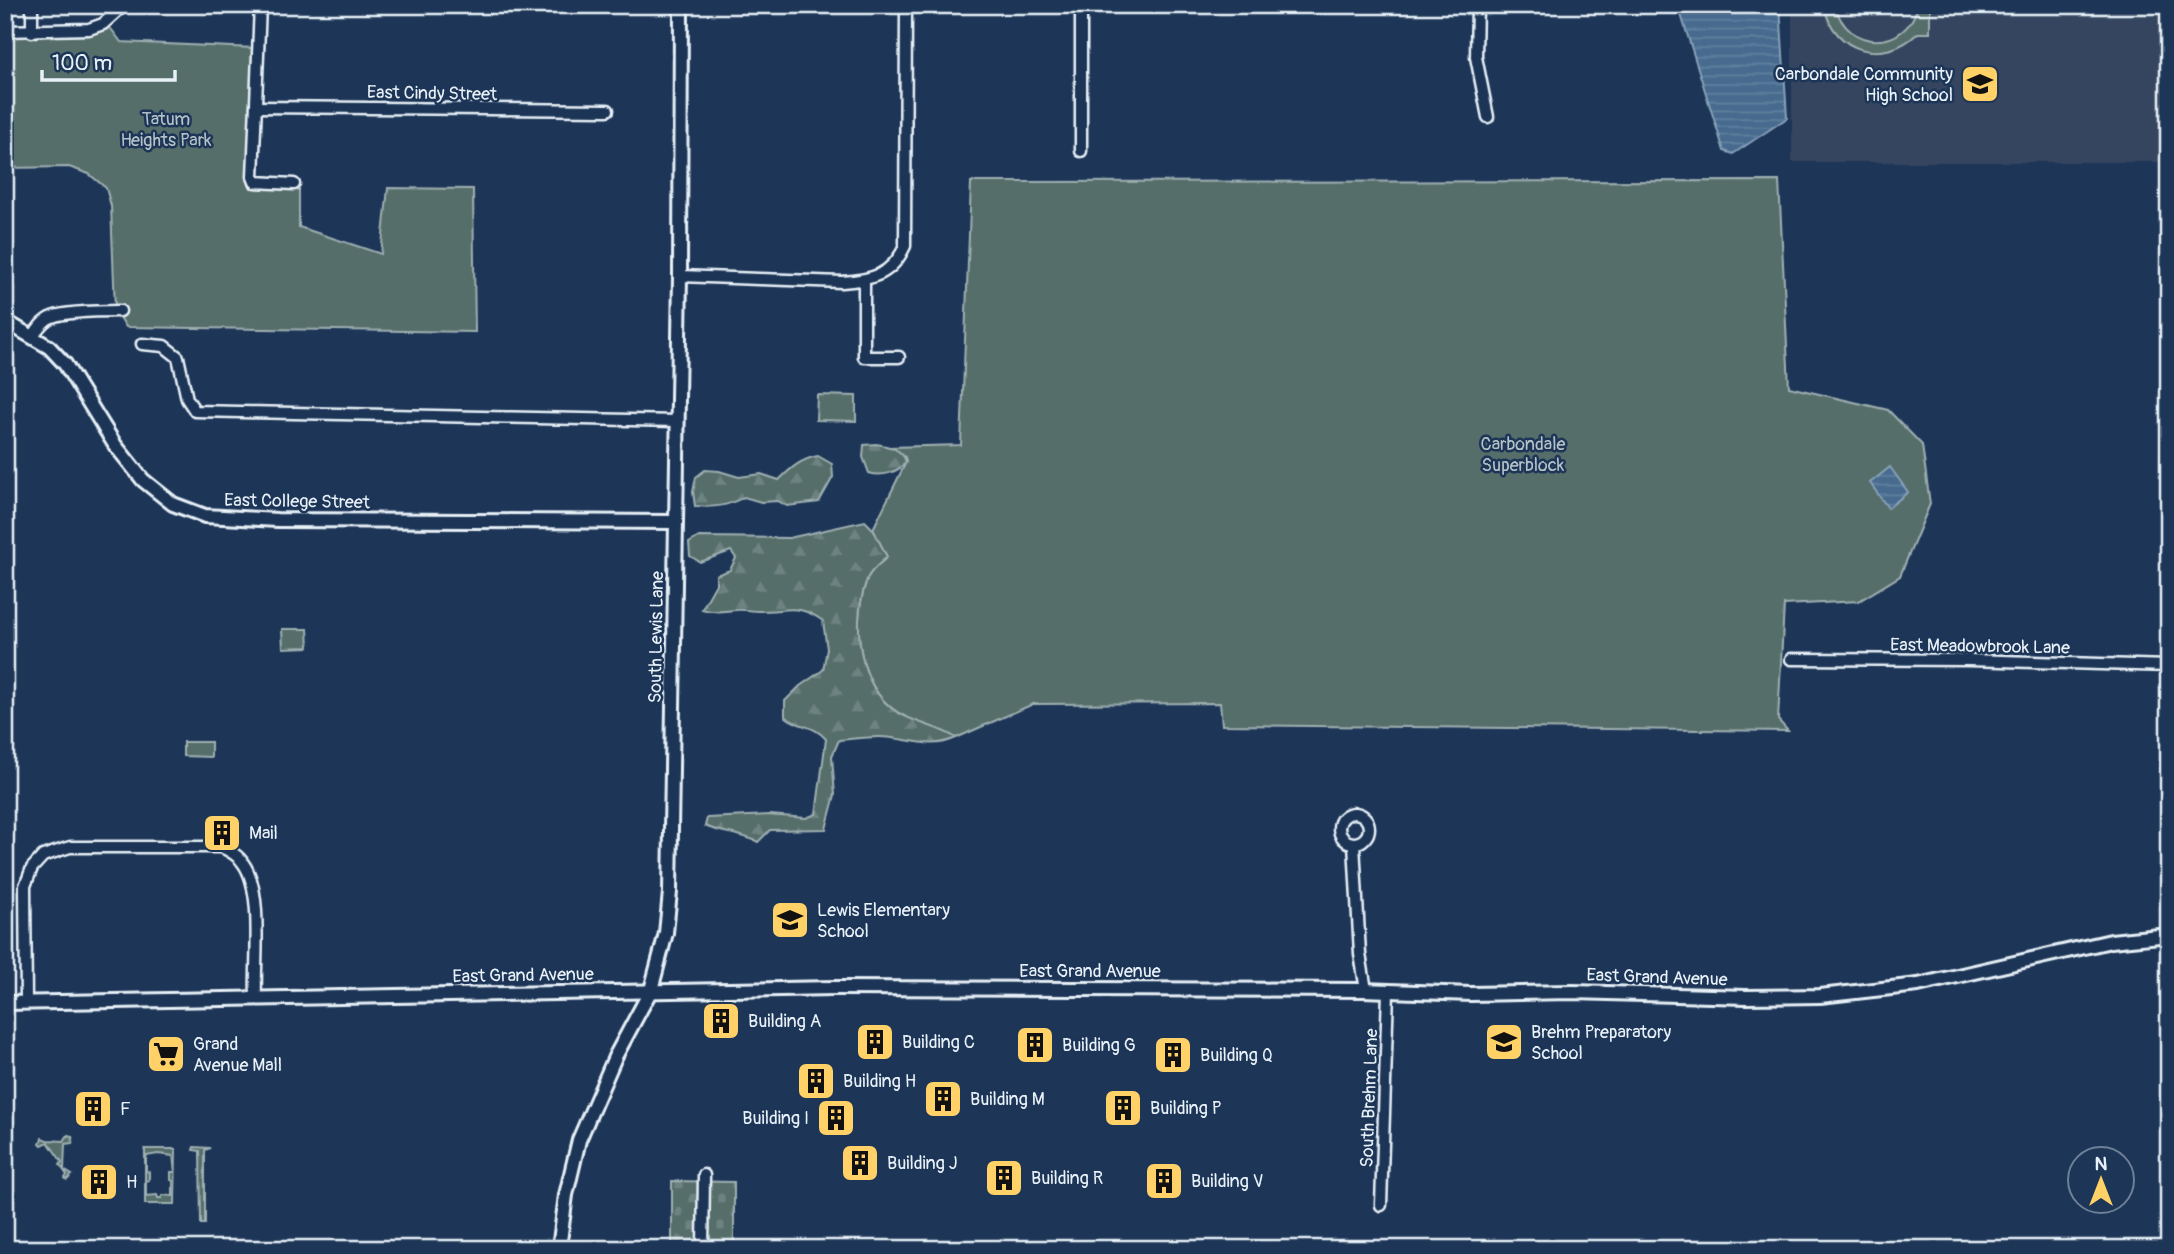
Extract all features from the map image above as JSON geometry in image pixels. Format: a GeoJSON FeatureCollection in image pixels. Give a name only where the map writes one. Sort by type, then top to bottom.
{"type":"FeatureCollection","features":[{"type":"Feature","properties":{"kind":"street"},"geometry":{"type":"LineString","coordinates":[[32,5],[32,32]]}},
{"type":"Feature","properties":{"kind":"street"},"geometry":{"type":"LineString","coordinates":[[5,31],[89,29],[103,24],[124,5]]}},
{"type":"Feature","properties":{"kind":"street"},"geometry":{"type":"LineString","coordinates":[[260,5],[253,177],[255,182],[294,184]]}},
{"type":"Feature","properties":{"kind":"street","name":"South Lewis Lane"},"geometry":{"type":"LineString","coordinates":[[559,1249],[566,1195],[579,1140],[615,1057],[651,990],[666,933],[670,892],[680,276],[681,5]]}},
{"type":"Feature","properties":{"kind":"street"},"geometry":{"type":"LineString","coordinates":[[680,276],[864,281],[889,270],[900,257],[905,246],[906,5]]}},
{"type":"Feature","properties":{"kind":"street"},"geometry":{"type":"LineString","coordinates":[[1081,5],[1081,151]]}},
{"type":"Feature","properties":{"kind":"street"},"geometry":{"type":"LineString","coordinates":[[1477,5],[1476,57],[1488,117]]}},
{"type":"Feature","properties":{"kind":"street","name":"East Cindy Street"},"geometry":{"type":"LineString","coordinates":[[256,107],[608,110]]}},
{"type":"Feature","properties":{"kind":"street"},"geometry":{"type":"LineString","coordinates":[[864,281],[864,356],[899,356]]}},
{"type":"Feature","properties":{"kind":"street"},"geometry":{"type":"LineString","coordinates":[[32,337],[52,316],[120,311]]}},
{"type":"Feature","properties":{"kind":"street","name":"East College Street"},"geometry":{"type":"LineString","coordinates":[[5,321],[49,347],[65,365],[115,444],[143,480],[173,504],[205,516],[290,520],[675,522]]}},
{"type":"Feature","properties":{"kind":"street"},"geometry":{"type":"LineString","coordinates":[[142,344],[164,346],[178,357],[187,399],[195,411],[677,421]]}},
{"type":"Feature","properties":{"kind":"street","name":"East Meadowbrook Lane"},"geometry":{"type":"LineString","coordinates":[[1791,659],[2169,666]]}},
{"type":"Feature","properties":{"kind":"street"},"geometry":{"type":"LineString","coordinates":[[1354,844],[1360,954],[1366,990]]}},
{"type":"Feature","properties":{"kind":"street"},"geometry":{"type":"LineString","coordinates":[[26,1002],[24,911],[28,875],[43,856],[69,847],[221,847],[231,852],[242,861],[254,886],[256,998]]}},
{"type":"Feature","properties":{"kind":"street","name":"East Grand Avenue"},"geometry":{"type":"LineString","coordinates":[[5,1003],[651,990],[1046,988],[1820,996],[1918,985],[2111,941],[2169,935]]}},
{"type":"Feature","properties":{"kind":"street","name":"South Brehm Lane"},"geometry":{"type":"LineString","coordinates":[[1381,1205],[1388,992]]}},
{"type":"Feature","properties":{"kind":"street"},"geometry":{"type":"LineString","coordinates":[[703,1249],[704,1175]]}},
{"type":"Feature","properties":{"kind":"shaded area"},"geometry":{"type":"Polygon","coordinates":[[[1678,5],[1780,5],[1787,118],[1733,154],[1724,151],[1678,5]]]}},
{"type":"Feature","properties":{"kind":"shaded area","name":"Carbondale Community High School"},"geometry":{"type":"Polygon","coordinates":[[[1792,5],[2169,5],[2169,162],[1792,162],[1792,5]]]}},
{"type":"Feature","properties":{"kind":"shaded area"},"geometry":{"type":"Polygon","coordinates":[[[1890,467],[1908,492],[1888,508],[1870,483],[1890,467]]]}},
{"type":"Feature","properties":{"kind":"green space"},"geometry":{"type":"Polygon","coordinates":[[[1824,5],[1835,5],[1841,20],[1851,31],[1863,38],[1876,40],[1890,38],[1902,31],[1912,20],[1918,5],[1930,5],[1930,33],[1918,33],[1905,43],[1890,49],[1862,49],[1849,44],[1838,34],[1829,21],[1824,5]]]}},
{"type":"Feature","properties":{"kind":"green space","name":"Tatum Heights Park"},"geometry":{"type":"Polygon","coordinates":[[[109,26],[121,42],[254,48],[249,178],[251,188],[299,190],[299,227],[381,254],[388,188],[473,189],[475,332],[126,327],[115,309],[111,206],[106,188],[89,174],[69,167],[5,168],[5,35],[71,35],[109,26]]]}},
{"type":"Feature","properties":{"kind":"green space","name":"Carbondale Superblock"},"geometry":{"type":"Polygon","coordinates":[[[1779,181],[1789,387],[1888,410],[1922,445],[1930,504],[1900,576],[1859,601],[1784,605],[1778,720],[1788,731],[1222,725],[1220,703],[1033,704],[956,738],[897,712],[883,700],[873,685],[861,650],[860,612],[868,577],[887,557],[873,529],[906,462],[905,457],[891,447],[961,445],[971,182],[1779,181]]]}},
{"type":"Feature","properties":{"kind":"green space"},"geometry":{"type":"Polygon","coordinates":[[[817,395],[856,396],[856,421],[816,420],[817,395]]]}},
{"type":"Feature","properties":{"kind":"green space"},"geometry":{"type":"Polygon","coordinates":[[[876,444],[898,451],[906,462],[889,473],[869,473],[863,457],[864,445],[876,444]]]}},
{"type":"Feature","properties":{"kind":"green space"},"geometry":{"type":"Polygon","coordinates":[[[818,456],[832,464],[833,477],[819,502],[787,506],[778,501],[761,502],[744,497],[721,506],[695,506],[693,492],[696,477],[705,470],[739,477],[761,474],[779,480],[806,459],[818,456]]]}},
{"type":"Feature","properties":{"kind":"green space"},"geometry":{"type":"Polygon","coordinates":[[[865,521],[873,529],[887,557],[868,577],[863,593],[859,631],[865,668],[883,700],[897,712],[956,738],[937,743],[879,737],[839,740],[832,756],[835,795],[826,829],[770,830],[758,842],[705,826],[707,818],[770,815],[806,818],[816,814],[826,739],[816,730],[785,716],[785,701],[800,686],[823,670],[827,649],[823,621],[806,612],[792,609],[702,609],[716,584],[716,575],[730,570],[736,558],[731,551],[700,562],[690,556],[689,543],[699,537],[789,538],[865,521]]]}},
{"type":"Feature","properties":{"kind":"green space"},"geometry":{"type":"Polygon","coordinates":[[[282,629],[308,629],[309,647],[283,648],[282,629]]]}},
{"type":"Feature","properties":{"kind":"green space"},"geometry":{"type":"Polygon","coordinates":[[[183,742],[211,742],[211,757],[183,756],[183,742]]]}},
{"type":"Feature","properties":{"kind":"green space"},"geometry":{"type":"Polygon","coordinates":[[[68,1135],[72,1136],[73,1143],[65,1144],[64,1170],[72,1175],[67,1180],[67,1175],[60,1165],[62,1162],[48,1142],[42,1145],[40,1143],[42,1138],[64,1141],[68,1135]]]}},
{"type":"Feature","properties":{"kind":"green space"},"geometry":{"type":"Polygon","coordinates":[[[194,1147],[210,1148],[205,1150],[205,1224],[201,1224],[200,1151],[193,1150],[194,1147]]]}},
{"type":"Feature","properties":{"kind":"green space"},"geometry":{"type":"Polygon","coordinates":[[[145,1149],[176,1149],[175,1204],[145,1204],[145,1149]],[[146,1156],[149,1180],[146,1181],[146,1196],[173,1196],[173,1156],[146,1156]]]}},
{"type":"Feature","properties":{"kind":"green space"},"geometry":{"type":"Polygon","coordinates":[[[672,1181],[734,1182],[734,1249],[672,1249],[672,1181]]]}},
{"type":"Feature","properties":{"kind":"place","name":"Carbondale Community High School"},"geometry":{"type":"Point","coordinates":[1980,84]}},
{"type":"Feature","properties":{"kind":"place","name":"Mail"},"geometry":{"type":"Point","coordinates":[222,833]}},
{"type":"Feature","properties":{"kind":"place","name":"Lewis Elementary School"},"geometry":{"type":"Point","coordinates":[790,920]}},
{"type":"Feature","properties":{"kind":"place","name":"Building A"},"geometry":{"type":"Point","coordinates":[721,1021]}},
{"type":"Feature","properties":{"kind":"place","name":"Building C"},"geometry":{"type":"Point","coordinates":[875,1042]}},
{"type":"Feature","properties":{"kind":"place","name":"Brehm Preparatory School"},"geometry":{"type":"Point","coordinates":[1504,1042]}},
{"type":"Feature","properties":{"kind":"place","name":"Building G"},"geometry":{"type":"Point","coordinates":[1035,1045]}},
{"type":"Feature","properties":{"kind":"place","name":"Grand Avenue Mall"},"geometry":{"type":"Point","coordinates":[166,1054]}},
{"type":"Feature","properties":{"kind":"place","name":"Building Q"},"geometry":{"type":"Point","coordinates":[1173,1055]}},
{"type":"Feature","properties":{"kind":"place","name":"Building H"},"geometry":{"type":"Point","coordinates":[816,1081]}},
{"type":"Feature","properties":{"kind":"place","name":"Building M"},"geometry":{"type":"Point","coordinates":[943,1099]}},
{"type":"Feature","properties":{"kind":"place","name":"Building P"},"geometry":{"type":"Point","coordinates":[1123,1108]}},
{"type":"Feature","properties":{"kind":"place","name":"F"},"geometry":{"type":"Point","coordinates":[93,1109]}},
{"type":"Feature","properties":{"kind":"place","name":"Building I"},"geometry":{"type":"Point","coordinates":[836,1118]}},
{"type":"Feature","properties":{"kind":"place","name":"Building J"},"geometry":{"type":"Point","coordinates":[860,1163]}},
{"type":"Feature","properties":{"kind":"place","name":"Building R"},"geometry":{"type":"Point","coordinates":[1004,1178]}},
{"type":"Feature","properties":{"kind":"place","name":"Building V"},"geometry":{"type":"Point","coordinates":[1164,1181]}},
{"type":"Feature","properties":{"kind":"place","name":"H"},"geometry":{"type":"Point","coordinates":[99,1182]}}]}
